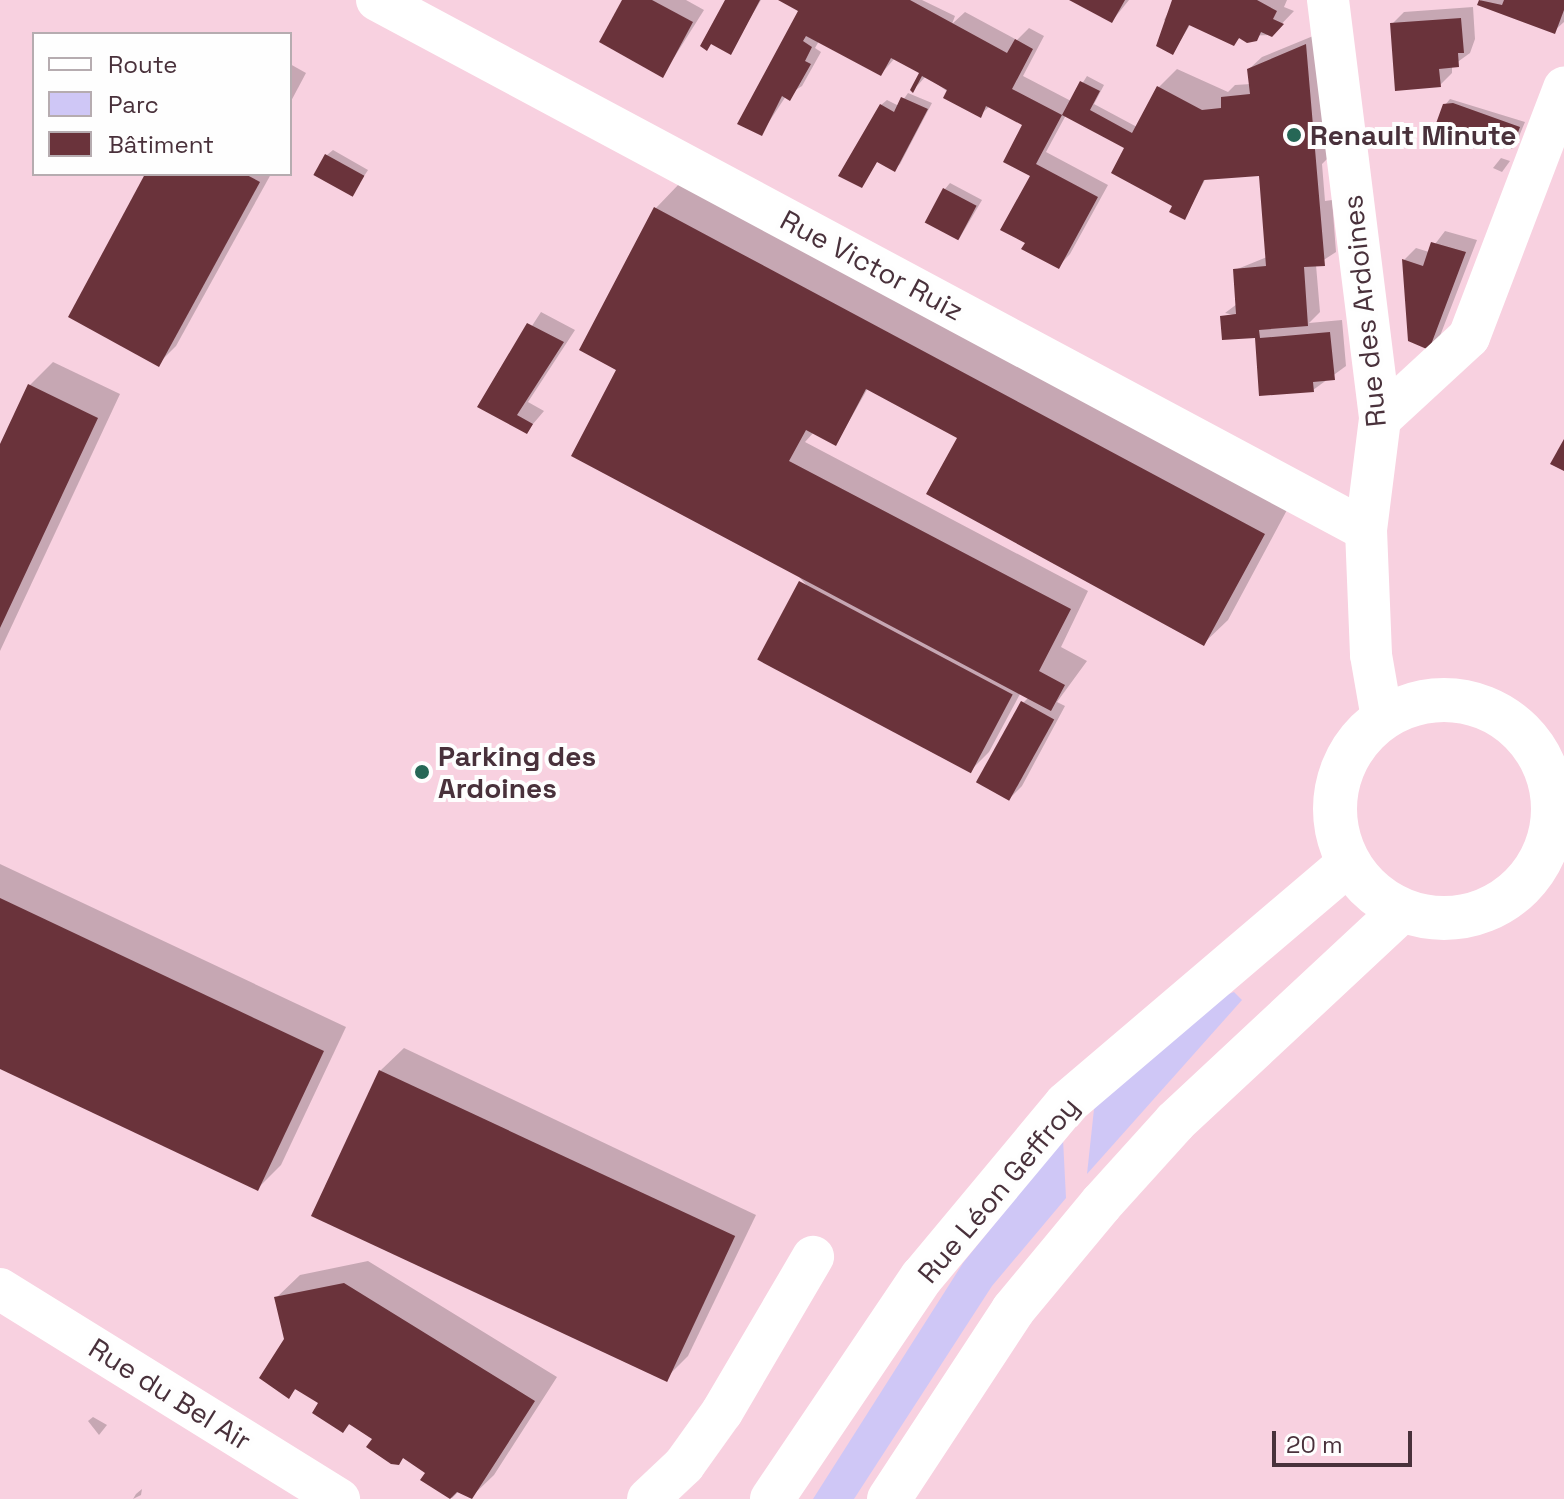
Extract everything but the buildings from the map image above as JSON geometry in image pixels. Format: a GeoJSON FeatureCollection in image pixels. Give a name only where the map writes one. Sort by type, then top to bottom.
{"type":"FeatureCollection","features":[{"type":"Feature","properties":{"kind":"street","name":"Rue Victor Ruiz"},"geometry":{"type":"LineString","coordinates":[[377,0],[1366,530]]}},
{"type":"Feature","properties":{"kind":"street","name":"Rue des Ardoines"},"geometry":{"type":"LineString","coordinates":[[1318,6],[1380,419],[1366,530],[1371,655],[1382,718]]}},
{"type":"Feature","properties":{"kind":"street"},"geometry":{"type":"LineString","coordinates":[[1380,419],[1469,337],[1564,88]]}},
{"type":"Feature","properties":{"kind":"street"},"geometry":{"type":"LineString","coordinates":[[1452,699],[1492,709],[1550,746],[1554,851],[1523,886],[1482,913],[1434,918],[1401,911],[1369,889],[1348,864],[1338,840],[1334,804],[1337,782],[1353,746],[1382,718],[1416,702],[1452,699]]}},
{"type":"Feature","properties":{"kind":"street","name":"Rue Léon Geffroy"},"geometry":{"type":"LineString","coordinates":[[772,1499],[922,1277],[1066,1104],[1348,864]]}},
{"type":"Feature","properties":{"kind":"street"},"geometry":{"type":"LineString","coordinates":[[889,1499],[1013,1310],[1101,1204],[1175,1122],[1401,911]]}},
{"type":"Feature","properties":{"kind":"street"},"geometry":{"type":"LineString","coordinates":[[648,1499],[684,1465],[722,1412],[813,1257]]}},
{"type":"Feature","properties":{"kind":"street","name":"Rue du Bel Air"},"geometry":{"type":"LineString","coordinates":[[0,1289],[339,1499]]}},
{"type":"Feature","properties":{"kind":"green space"},"geometry":{"type":"Polygon","coordinates":[[[1234,992],[1242,1000],[1087,1174],[1094,1109],[1114,1083],[1195,1007],[1234,992]]]}},
{"type":"Feature","properties":{"kind":"green space"},"geometry":{"type":"Polygon","coordinates":[[[1063,1139],[1066,1198],[992,1286],[854,1499],[813,1499],[963,1263],[1063,1139]]]}},
{"type":"Feature","properties":{"kind":"place","name":"Renault Minute"},"geometry":{"type":"Point","coordinates":[1294,135]}},
{"type":"Feature","properties":{"kind":"place","name":"Parking des Ardoines"},"geometry":{"type":"Point","coordinates":[422,772]}}]}
